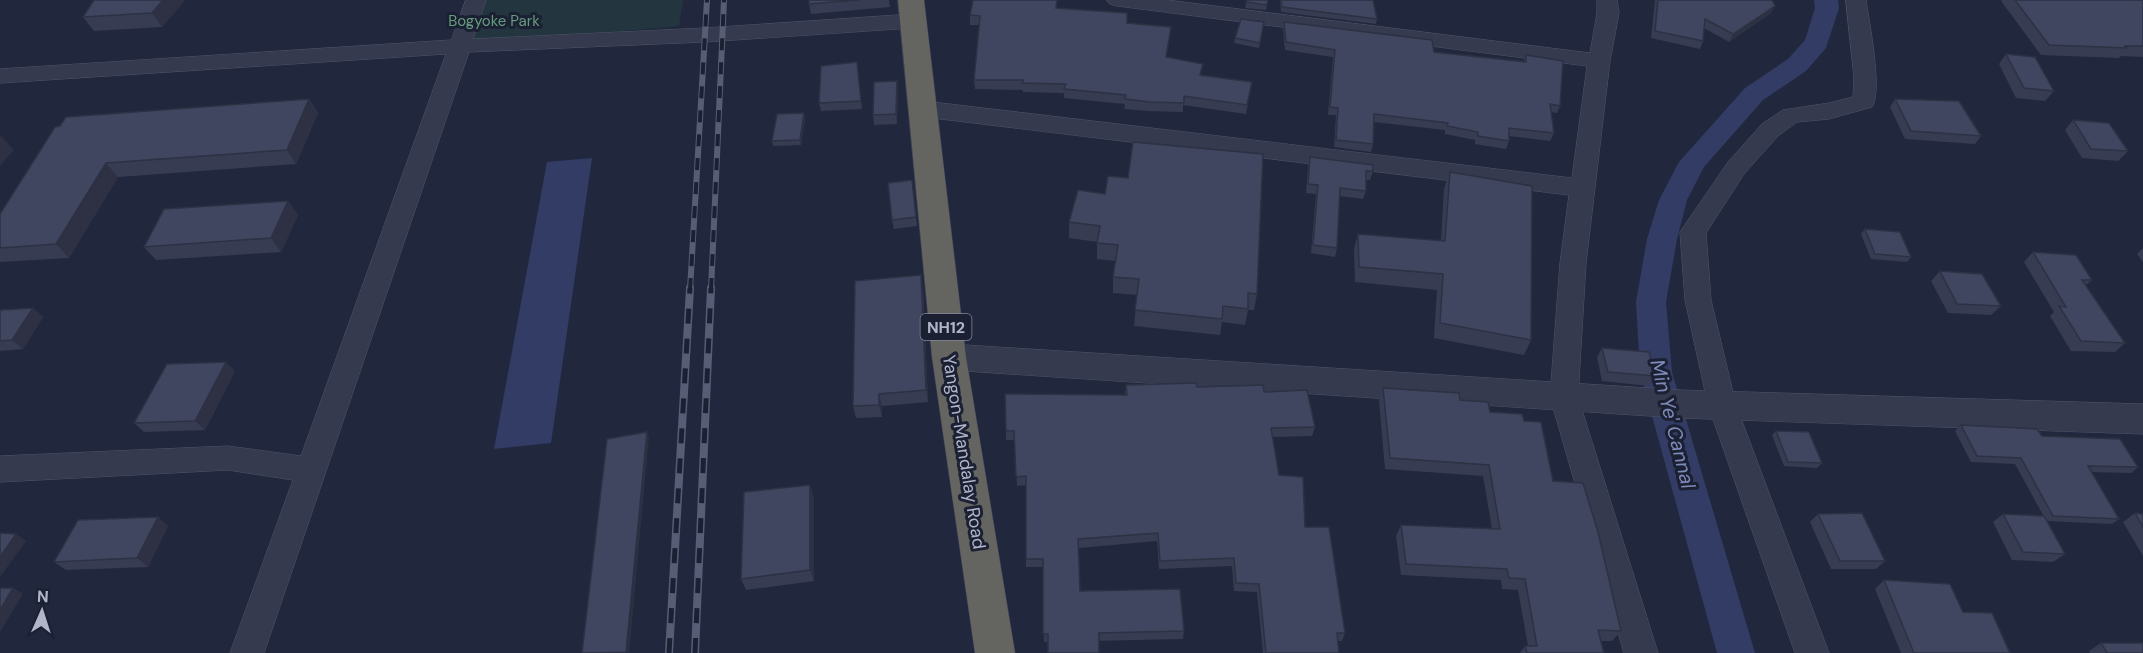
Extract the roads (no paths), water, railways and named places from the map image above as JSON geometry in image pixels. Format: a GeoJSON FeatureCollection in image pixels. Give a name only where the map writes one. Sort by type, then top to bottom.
{"type":"FeatureCollection","features":[{"type":"Feature","properties":{"kind":"highway","name":"Yangon-Mandalay Road"},"geometry":{"type":"LineString","coordinates":[[912,19],[924,109],[949,357],[995,653]]}},
{"type":"Feature","properties":{"kind":"street"},"geometry":{"type":"LineString","coordinates":[[247,653],[476,0]]}},
{"type":"Feature","properties":{"kind":"street"},"geometry":{"type":"LineString","coordinates":[[1117,0],[1599,61]]}},
{"type":"Feature","properties":{"kind":"street"},"geometry":{"type":"LineString","coordinates":[[1607,0],[1608,13],[1599,61],[1573,263],[1564,398],[1641,653]]}},
{"type":"Feature","properties":{"kind":"street"},"geometry":{"type":"LineString","coordinates":[[1812,653],[1722,405],[1698,300],[1693,232],[1736,168],[1770,130],[1791,115],[1829,111],[1864,102],[1865,78],[1856,0]]}},
{"type":"Feature","properties":{"kind":"street"},"geometry":{"type":"LineString","coordinates":[[0,76],[457,56],[912,19]]}},
{"type":"Feature","properties":{"kind":"street"},"geometry":{"type":"LineString","coordinates":[[924,109],[1583,188]]}},
{"type":"Feature","properties":{"kind":"street"},"geometry":{"type":"LineString","coordinates":[[949,357],[1564,398],[2143,419]]}},
{"type":"Feature","properties":{"kind":"street"},"geometry":{"type":"LineString","coordinates":[[0,469],[228,458],[310,470]]}},
{"type":"Feature","properties":{"kind":"water"},"geometry":{"type":"Polygon","coordinates":[[[592,158],[551,443],[494,449],[547,162],[592,158]]]}},
{"type":"Feature","properties":{"kind":"waterway","name":"Min Ye' Cannal"},"geometry":{"type":"LineString","coordinates":[[1736,653],[1656,372],[1651,302],[1662,239],[1673,200],[1693,162],[1754,94],[1797,65],[1817,42],[1827,8],[1826,0]]}},
{"type":"Feature","properties":{"kind":"railway"},"geometry":{"type":"LineString","coordinates":[[690,290],[707,0]]}},
{"type":"Feature","properties":{"kind":"railway"},"geometry":{"type":"LineString","coordinates":[[711,290],[724,0]]}},
{"type":"Feature","properties":{"kind":"railway"},"geometry":{"type":"LineString","coordinates":[[669,653],[690,288]]}},
{"type":"Feature","properties":{"kind":"railway"},"geometry":{"type":"LineString","coordinates":[[695,653],[711,288]]}},
{"type":"Feature","properties":{"kind":"park label","name":"Bogyoke Park"},"geometry":{"type":"Point","coordinates":[494,21]}}]}
